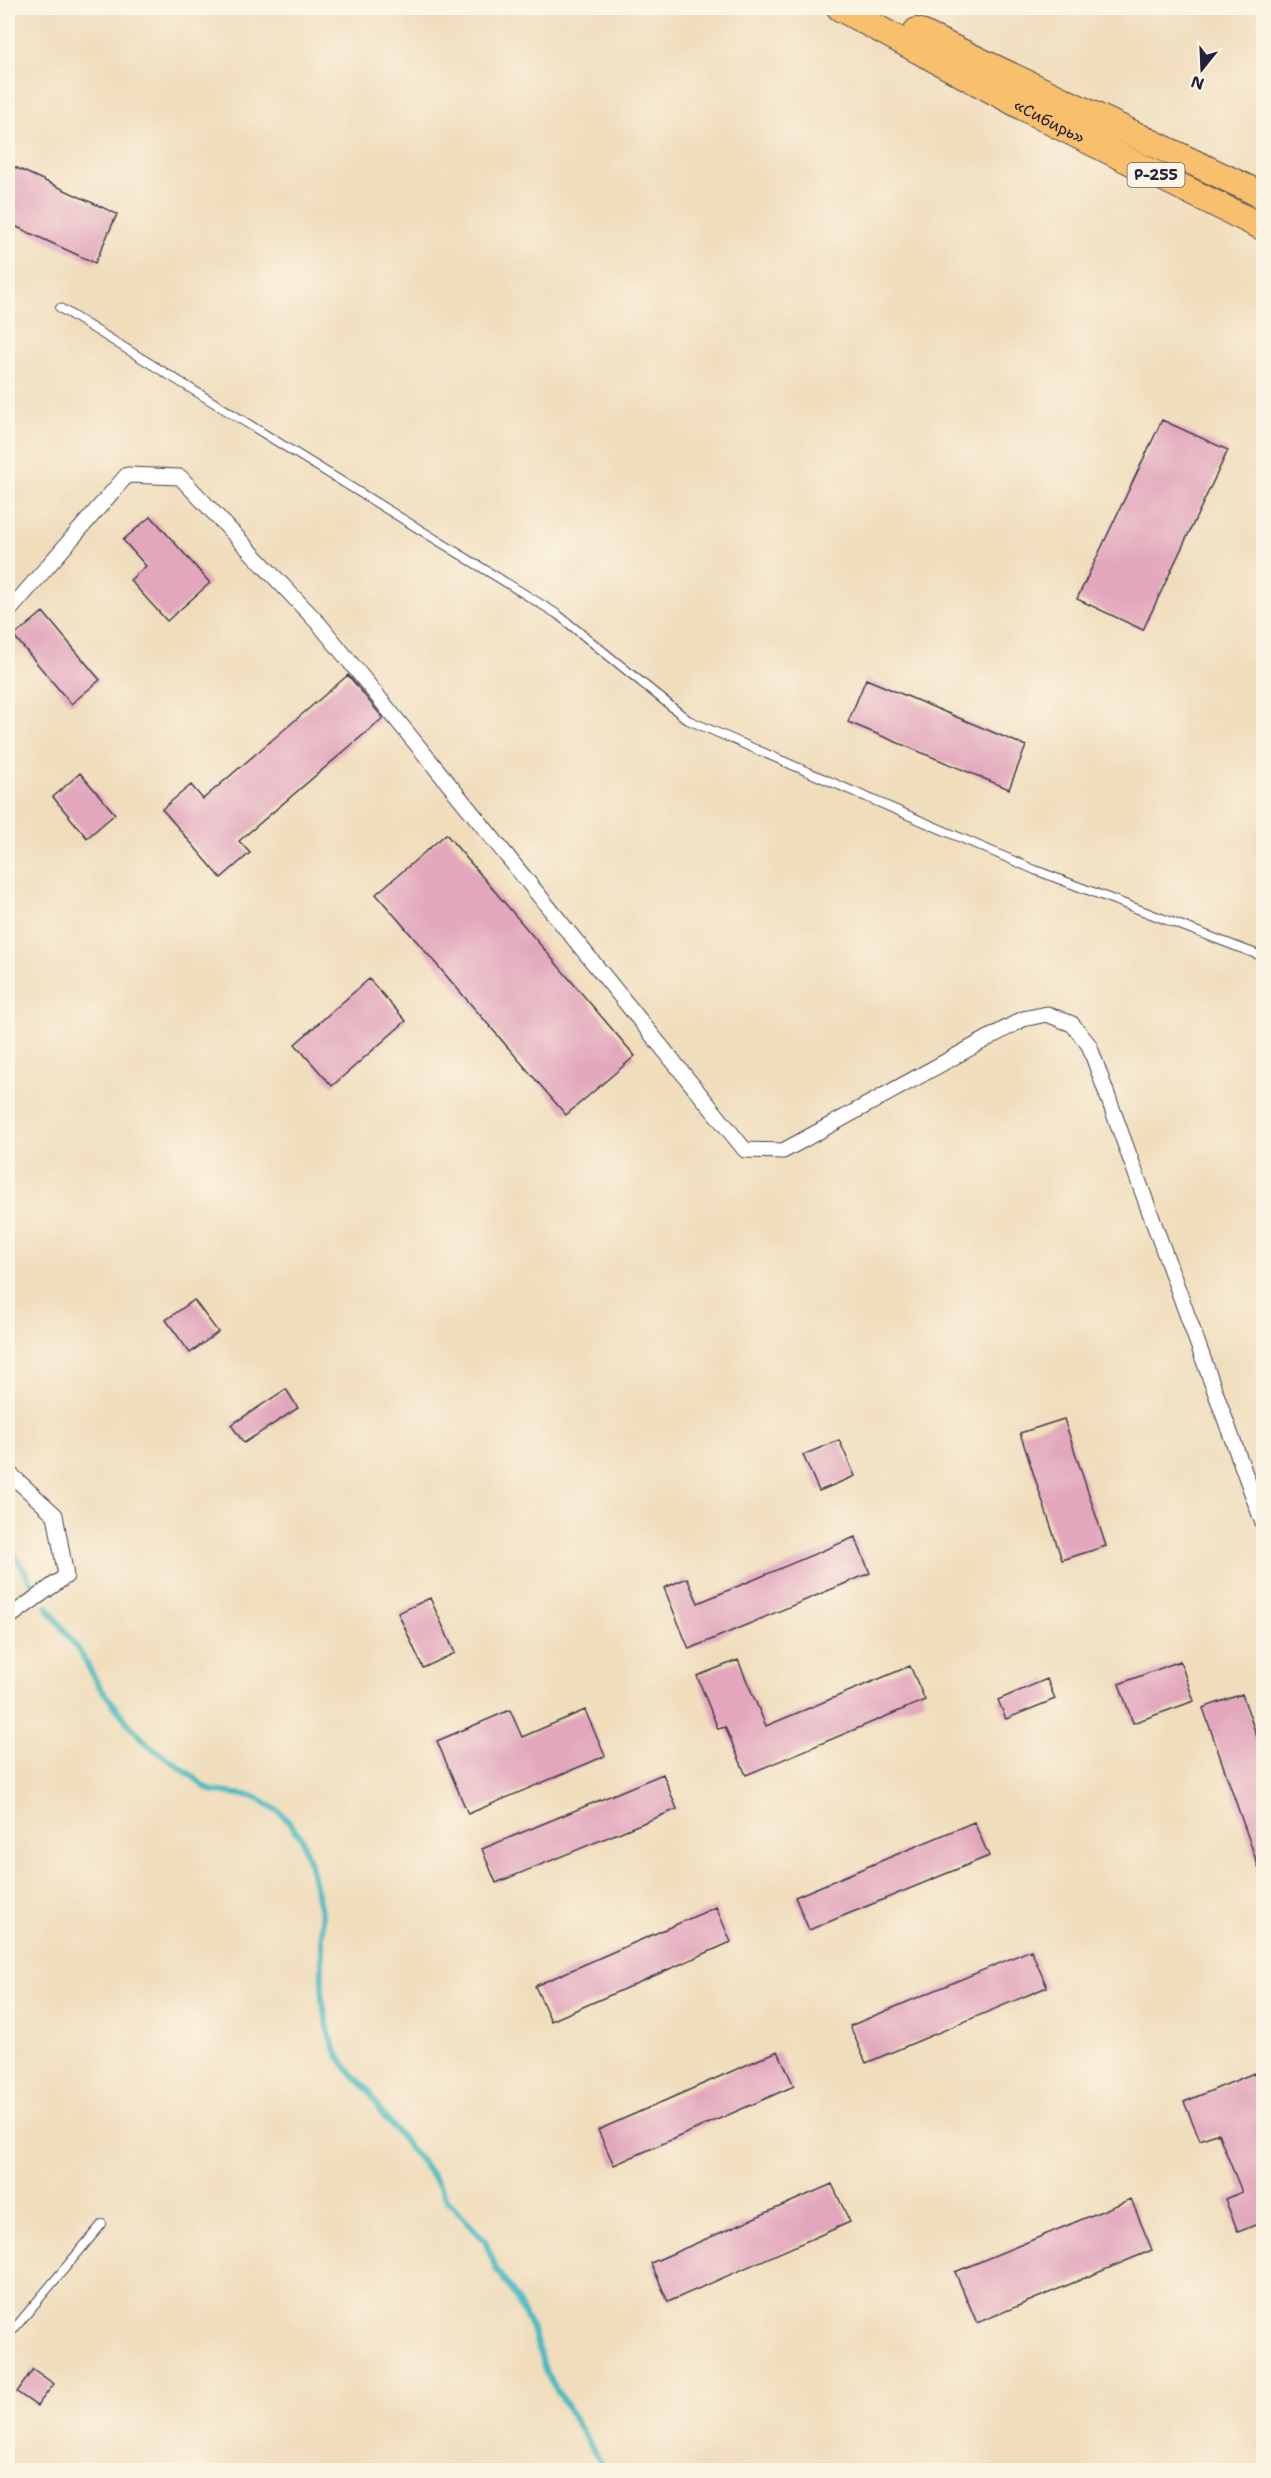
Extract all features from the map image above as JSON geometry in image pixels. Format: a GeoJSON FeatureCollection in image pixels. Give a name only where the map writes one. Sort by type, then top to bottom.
{"type":"FeatureCollection","features":[{"type":"Feature","properties":{"kind":"highway","name":"«Сибирь»"},"geometry":{"type":"LineString","coordinates":[[840,8],[1049,121],[1263,228]]}},
{"type":"Feature","properties":{"kind":"highway","name":"«Сибирь»"},"geometry":{"type":"LineString","coordinates":[[869,8],[1263,196]]}},
{"type":"Feature","properties":{"kind":"street"},"geometry":{"type":"LineString","coordinates":[[8,612],[127,475],[180,477],[320,625],[745,1150],[783,1151],[1023,1019],[1047,1014],[1072,1024],[1089,1045],[1263,1526]]}},
{"type":"Feature","properties":{"kind":"street"},"geometry":{"type":"LineString","coordinates":[[8,1472],[56,1515],[66,1576],[8,1618]]}},
{"type":"Feature","properties":{"kind":"lane"},"geometry":{"type":"LineString","coordinates":[[60,308],[557,614],[688,720],[1035,870],[1263,957]]}},
{"type":"Feature","properties":{"kind":"lane"},"geometry":{"type":"LineString","coordinates":[[8,2336],[102,2224]]}},
{"type":"Feature","properties":{"kind":"building"},"geometry":{"type":"Polygon","coordinates":[[[8,164],[117,214],[95,263],[8,223],[8,164]]]}},
{"type":"Feature","properties":{"kind":"building"},"geometry":{"type":"Polygon","coordinates":[[[1162,420],[1228,450],[1143,630],[1077,599],[1162,420]]]}},
{"type":"Feature","properties":{"kind":"building"},"geometry":{"type":"Polygon","coordinates":[[[151,516],[210,583],[167,621],[130,580],[146,566],[123,540],[151,516]]]}},
{"type":"Feature","properties":{"kind":"building"},"geometry":{"type":"Polygon","coordinates":[[[43,612],[100,680],[71,704],[14,636],[43,612]]]}},
{"type":"Feature","properties":{"kind":"building"},"geometry":{"type":"Polygon","coordinates":[[[348,675],[383,718],[239,841],[250,853],[221,878],[162,809],[191,785],[203,799],[348,675]]]}},
{"type":"Feature","properties":{"kind":"building"},"geometry":{"type":"Polygon","coordinates":[[[866,679],[1026,746],[1009,789],[848,722],[866,679]]]}},
{"type":"Feature","properties":{"kind":"building"},"geometry":{"type":"Polygon","coordinates":[[[80,773],[115,814],[87,838],[53,797],[80,773]]]}},
{"type":"Feature","properties":{"kind":"building"},"geometry":{"type":"Polygon","coordinates":[[[446,834],[635,1056],[566,1115],[376,894],[446,834]]]}},
{"type":"Feature","properties":{"kind":"building"},"geometry":{"type":"Polygon","coordinates":[[[369,979],[406,1021],[332,1086],[295,1044],[369,979]]]}},
{"type":"Feature","properties":{"kind":"building"},"geometry":{"type":"Polygon","coordinates":[[[194,1300],[218,1332],[190,1353],[166,1320],[194,1300]]]}},
{"type":"Feature","properties":{"kind":"building"},"geometry":{"type":"Polygon","coordinates":[[[286,1389],[298,1408],[244,1443],[231,1425],[286,1389]]]}},
{"type":"Feature","properties":{"kind":"building"},"geometry":{"type":"Polygon","coordinates":[[[1064,1419],[1106,1546],[1062,1560],[1020,1433],[1064,1419]]]}},
{"type":"Feature","properties":{"kind":"building"},"geometry":{"type":"Polygon","coordinates":[[[839,1440],[855,1476],[819,1491],[803,1455],[839,1440]]]}},
{"type":"Feature","properties":{"kind":"building"},"geometry":{"type":"Polygon","coordinates":[[[855,1537],[870,1573],[689,1649],[664,1588],[687,1578],[698,1603],[855,1537]]]}},
{"type":"Feature","properties":{"kind":"building"},"geometry":{"type":"Polygon","coordinates":[[[430,1598],[455,1653],[423,1668],[398,1613],[430,1598]]]}},
{"type":"Feature","properties":{"kind":"building"},"geometry":{"type":"Polygon","coordinates":[[[738,1660],[766,1726],[910,1666],[925,1700],[746,1775],[725,1727],[718,1729],[697,1676],[738,1660]]]}},
{"type":"Feature","properties":{"kind":"building"},"geometry":{"type":"Polygon","coordinates":[[[1180,1661],[1194,1701],[1133,1723],[1119,1684],[1180,1661]]]}},
{"type":"Feature","properties":{"kind":"building"},"geometry":{"type":"Polygon","coordinates":[[[1047,1679],[1055,1699],[1006,1719],[998,1700],[1047,1679]]]}},
{"type":"Feature","properties":{"kind":"building"},"geometry":{"type":"Polygon","coordinates":[[[1242,1694],[1263,1754],[1263,1874],[1261,1874],[1203,1708],[1242,1694]]]}},
{"type":"Feature","properties":{"kind":"building"},"geometry":{"type":"Polygon","coordinates":[[[510,1710],[522,1737],[585,1710],[605,1756],[468,1814],[437,1741],[510,1710]]]}},
{"type":"Feature","properties":{"kind":"building"},"geometry":{"type":"Polygon","coordinates":[[[663,1774],[677,1809],[496,1883],[482,1849],[663,1774]]]}},
{"type":"Feature","properties":{"kind":"building"},"geometry":{"type":"Polygon","coordinates":[[[974,1822],[989,1856],[809,1930],[795,1897],[974,1822]]]}},
{"type":"Feature","properties":{"kind":"building"},"geometry":{"type":"Polygon","coordinates":[[[716,1907],[731,1942],[551,2021],[535,1986],[716,1907]]]}},
{"type":"Feature","properties":{"kind":"building"},"geometry":{"type":"Polygon","coordinates":[[[1031,1950],[1047,1987],[866,2063],[850,2026],[1031,1950]]]}},
{"type":"Feature","properties":{"kind":"building"},"geometry":{"type":"Polygon","coordinates":[[[778,2051],[794,2086],[614,2165],[598,2130],[778,2051]]]}},
{"type":"Feature","properties":{"kind":"building"},"geometry":{"type":"Polygon","coordinates":[[[1254,2073],[1263,2094],[1263,2222],[1238,2232],[1225,2199],[1242,2192],[1218,2133],[1200,2140],[1184,2102],[1254,2073]]]}},
{"type":"Feature","properties":{"kind":"building"},"geometry":{"type":"Polygon","coordinates":[[[832,2184],[850,2222],[668,2302],[651,2263],[832,2184]]]}},
{"type":"Feature","properties":{"kind":"building"},"geometry":{"type":"Polygon","coordinates":[[[1131,2199],[1152,2250],[977,2323],[955,2272],[1131,2199]]]}},
{"type":"Feature","properties":{"kind":"building"},"geometry":{"type":"Polygon","coordinates":[[[33,2369],[54,2384],[37,2406],[17,2392],[33,2369]]]}},
{"type":"Feature","properties":{"kind":"waterway"},"geometry":{"type":"LineString","coordinates":[[8,1544],[31,1582]]}},
{"type":"Feature","properties":{"kind":"waterway"},"geometry":{"type":"LineString","coordinates":[[47,1607],[80,1652],[99,1686],[132,1728],[151,1747],[213,1791],[252,1796],[263,1801],[281,1813],[301,1837],[322,1916],[322,1999],[329,2034],[338,2055],[350,2072],[370,2092],[380,2111],[436,2180],[447,2200],[485,2241],[497,2271],[511,2289],[533,2331],[546,2373],[605,2470]]}}]}
